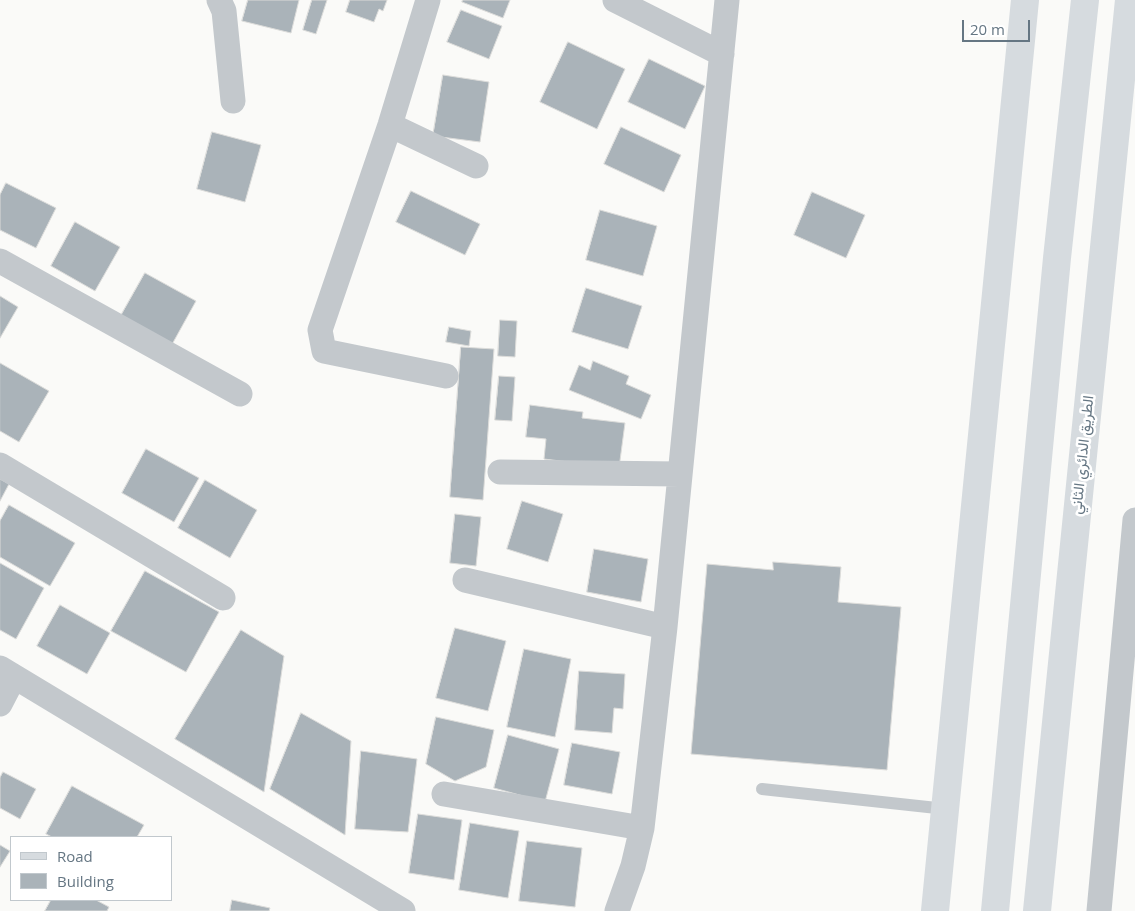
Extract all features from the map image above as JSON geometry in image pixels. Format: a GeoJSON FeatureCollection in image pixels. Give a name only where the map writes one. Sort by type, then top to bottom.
{"type":"FeatureCollection","features":[{"type":"Feature","properties":{"kind":"main road"},"geometry":{"type":"LineString","coordinates":[[935,911],[1025,0]]}},
{"type":"Feature","properties":{"kind":"main road"},"geometry":{"type":"LineString","coordinates":[[995,911],[1056,268],[1085,0]]}},
{"type":"Feature","properties":{"kind":"main road","name":"الطريق الدائري الثاني"},"geometry":{"type":"LineString","coordinates":[[1037,911],[1129,0]]}},
{"type":"Feature","properties":{"kind":"street"},"geometry":{"type":"LineString","coordinates":[[220,0],[224,11],[233,101]]}},
{"type":"Feature","properties":{"kind":"street"},"geometry":{"type":"LineString","coordinates":[[428,0],[390,125],[320,330],[324,351],[446,376]]}},
{"type":"Feature","properties":{"kind":"street"},"geometry":{"type":"LineString","coordinates":[[615,0],[722,54]]}},
{"type":"Feature","properties":{"kind":"street"},"geometry":{"type":"LineString","coordinates":[[617,911],[633,866],[642,828],[665,627],[727,0]]}},
{"type":"Feature","properties":{"kind":"street"},"geometry":{"type":"LineString","coordinates":[[390,125],[476,166]]}},
{"type":"Feature","properties":{"kind":"street"},"geometry":{"type":"LineString","coordinates":[[0,261],[240,394]]}},
{"type":"Feature","properties":{"kind":"street"},"geometry":{"type":"LineString","coordinates":[[0,465],[224,598]]}},
{"type":"Feature","properties":{"kind":"street"},"geometry":{"type":"LineString","coordinates":[[500,472],[680,474]]}},
{"type":"Feature","properties":{"kind":"street"},"geometry":{"type":"LineString","coordinates":[[1099,911],[1135,520]]}},
{"type":"Feature","properties":{"kind":"street"},"geometry":{"type":"LineString","coordinates":[[465,580],[665,627]]}},
{"type":"Feature","properties":{"kind":"street"},"geometry":{"type":"LineString","coordinates":[[0,704],[7,672],[403,911]]}},
{"type":"Feature","properties":{"kind":"street"},"geometry":{"type":"LineString","coordinates":[[444,794],[642,828]]}},
{"type":"Feature","properties":{"kind":"lane"},"geometry":{"type":"LineString","coordinates":[[762,789],[946,809]]}},
{"type":"Feature","properties":{"kind":"building"},"geometry":{"type":"Polygon","coordinates":[[[248,0],[299,0],[291,33],[242,21],[248,0]]]}},
{"type":"Feature","properties":{"kind":"building"},"geometry":{"type":"Polygon","coordinates":[[[312,0],[327,0],[316,34],[303,30],[312,0]]]}},
{"type":"Feature","properties":{"kind":"building"},"geometry":{"type":"Polygon","coordinates":[[[350,0],[387,0],[383,11],[379,9],[374,22],[346,12],[350,0]]]}},
{"type":"Feature","properties":{"kind":"building"},"geometry":{"type":"Polygon","coordinates":[[[463,0],[510,0],[503,18],[462,2],[463,0]]]}},
{"type":"Feature","properties":{"kind":"building"},"geometry":{"type":"Polygon","coordinates":[[[461,10],[502,26],[489,59],[447,42],[461,10]]]}},
{"type":"Feature","properties":{"kind":"building"},"geometry":{"type":"Polygon","coordinates":[[[568,42],[625,69],[597,129],[540,102],[568,42]]]}},
{"type":"Feature","properties":{"kind":"building"},"geometry":{"type":"Polygon","coordinates":[[[649,59],[705,86],[685,129],[628,102],[649,59]]]}},
{"type":"Feature","properties":{"kind":"building"},"geometry":{"type":"Polygon","coordinates":[[[443,75],[489,82],[480,142],[433,136],[443,75]]]}},
{"type":"Feature","properties":{"kind":"building"},"geometry":{"type":"Polygon","coordinates":[[[621,127],[681,155],[664,192],[604,164],[621,127]]]}},
{"type":"Feature","properties":{"kind":"building"},"geometry":{"type":"Polygon","coordinates":[[[212,132],[261,145],[245,202],[197,189],[212,132]]]}},
{"type":"Feature","properties":{"kind":"building"},"geometry":{"type":"Polygon","coordinates":[[[6,183],[56,208],[36,248],[0,230],[0,195],[6,183]]]}},
{"type":"Feature","properties":{"kind":"building"},"geometry":{"type":"Polygon","coordinates":[[[411,191],[480,224],[465,255],[396,222],[411,191]]]}},
{"type":"Feature","properties":{"kind":"building"},"geometry":{"type":"Polygon","coordinates":[[[812,192],[865,215],[846,258],[794,235],[812,192]]]}},
{"type":"Feature","properties":{"kind":"building"},"geometry":{"type":"Polygon","coordinates":[[[600,210],[657,226],[643,276],[586,260],[600,210]]]}},
{"type":"Feature","properties":{"kind":"building"},"geometry":{"type":"Polygon","coordinates":[[[75,222],[120,247],[95,291],[51,266],[75,222]]]}},
{"type":"Feature","properties":{"kind":"building"},"geometry":{"type":"Polygon","coordinates":[[[145,273],[196,301],[170,348],[119,319],[145,273]]]}},
{"type":"Feature","properties":{"kind":"building"},"geometry":{"type":"Polygon","coordinates":[[[586,288],[642,306],[628,349],[572,332],[586,288]]]}},
{"type":"Feature","properties":{"kind":"building"},"geometry":{"type":"Polygon","coordinates":[[[0,296],[18,307],[0,338],[0,296]]]}},
{"type":"Feature","properties":{"kind":"building"},"geometry":{"type":"Polygon","coordinates":[[[500,320],[517,321],[515,357],[498,356],[500,320]]]}},
{"type":"Feature","properties":{"kind":"building"},"geometry":{"type":"Polygon","coordinates":[[[449,327],[471,331],[469,346],[446,342],[449,327]]]}},
{"type":"Feature","properties":{"kind":"building"},"geometry":{"type":"Polygon","coordinates":[[[461,347],[494,349],[483,500],[450,497],[461,347]]]}},
{"type":"Feature","properties":{"kind":"building"},"geometry":{"type":"Polygon","coordinates":[[[593,361],[629,376],[626,384],[651,395],[641,419],[569,390],[579,365],[590,370],[593,361]]]}},
{"type":"Feature","properties":{"kind":"building"},"geometry":{"type":"Polygon","coordinates":[[[0,363],[49,391],[19,442],[0,431],[0,363]]]}},
{"type":"Feature","properties":{"kind":"building"},"geometry":{"type":"Polygon","coordinates":[[[499,376],[515,377],[512,421],[495,420],[499,376]]]}},
{"type":"Feature","properties":{"kind":"building"},"geometry":{"type":"Polygon","coordinates":[[[530,405],[583,412],[582,418],[625,423],[619,468],[544,459],[546,439],[526,437],[530,405]]]}},
{"type":"Feature","properties":{"kind":"building"},"geometry":{"type":"Polygon","coordinates":[[[146,449],[199,478],[174,522],[122,493],[146,449]]]}},
{"type":"Feature","properties":{"kind":"building"},"geometry":{"type":"Polygon","coordinates":[[[0,479],[9,484],[0,501],[0,479]]]}},
{"type":"Feature","properties":{"kind":"building"},"geometry":{"type":"Polygon","coordinates":[[[205,480],[257,510],[230,558],[178,528],[205,480]]]}},
{"type":"Feature","properties":{"kind":"building"},"geometry":{"type":"Polygon","coordinates":[[[522,501],[563,514],[548,562],[507,549],[522,501]]]}},
{"type":"Feature","properties":{"kind":"building"},"geometry":{"type":"Polygon","coordinates":[[[9,505],[75,543],[50,586],[0,557],[0,521],[9,505]]]}},
{"type":"Feature","properties":{"kind":"building"},"geometry":{"type":"Polygon","coordinates":[[[455,514],[481,517],[476,566],[450,563],[455,514]]]}},
{"type":"Feature","properties":{"kind":"building"},"geometry":{"type":"Polygon","coordinates":[[[594,549],[648,559],[641,602],[587,592],[594,549]]]}},
{"type":"Feature","properties":{"kind":"building"},"geometry":{"type":"Polygon","coordinates":[[[773,562],[841,567],[838,602],[901,607],[887,770],[691,754],[707,564],[773,570],[773,562]]]}},
{"type":"Feature","properties":{"kind":"building"},"geometry":{"type":"Polygon","coordinates":[[[0,563],[44,588],[16,639],[0,630],[0,563]]]}},
{"type":"Feature","properties":{"kind":"building"},"geometry":{"type":"Polygon","coordinates":[[[145,571],[219,612],[186,672],[111,631],[145,571]]]}},
{"type":"Feature","properties":{"kind":"building"},"geometry":{"type":"Polygon","coordinates":[[[60,605],[110,633],[87,674],[37,646],[60,605]]]}},
{"type":"Feature","properties":{"kind":"building"},"geometry":{"type":"Polygon","coordinates":[[[455,628],[506,641],[488,711],[436,698],[455,628]]]}},
{"type":"Feature","properties":{"kind":"building"},"geometry":{"type":"Polygon","coordinates":[[[241,630],[284,656],[264,792],[175,739],[241,630]]]}},
{"type":"Feature","properties":{"kind":"building"},"geometry":{"type":"Polygon","coordinates":[[[524,649],[571,659],[555,737],[507,727],[524,649]]]}},
{"type":"Feature","properties":{"kind":"building"},"geometry":{"type":"Polygon","coordinates":[[[579,671],[625,674],[623,709],[614,708],[612,733],[575,730],[579,671]]]}},
{"type":"Feature","properties":{"kind":"building"},"geometry":{"type":"Polygon","coordinates":[[[301,713],[351,741],[345,835],[270,789],[301,713]]]}},
{"type":"Feature","properties":{"kind":"building"},"geometry":{"type":"Polygon","coordinates":[[[436,717],[494,730],[486,767],[455,781],[426,764],[436,717]]]}},
{"type":"Feature","properties":{"kind":"building"},"geometry":{"type":"Polygon","coordinates":[[[508,735],[559,749],[545,802],[494,788],[508,735]]]}},
{"type":"Feature","properties":{"kind":"building"},"geometry":{"type":"Polygon","coordinates":[[[572,743],[620,752],[612,794],[564,785],[572,743]]]}},
{"type":"Feature","properties":{"kind":"building"},"geometry":{"type":"Polygon","coordinates":[[[361,751],[417,759],[408,832],[355,829],[361,751]]]}},
{"type":"Feature","properties":{"kind":"building"},"geometry":{"type":"Polygon","coordinates":[[[3,772],[36,789],[20,819],[0,808],[0,778],[3,772]]]}},
{"type":"Feature","properties":{"kind":"building"},"geometry":{"type":"Polygon","coordinates":[[[72,786],[144,825],[138,836],[50,836],[46,834],[72,786]]]}},
{"type":"Feature","properties":{"kind":"building"},"geometry":{"type":"Polygon","coordinates":[[[418,814],[462,820],[454,880],[409,873],[418,814]]]}},
{"type":"Feature","properties":{"kind":"building"},"geometry":{"type":"Polygon","coordinates":[[[470,823],[519,831],[508,898],[459,890],[470,823]]]}},
{"type":"Feature","properties":{"kind":"building"},"geometry":{"type":"Polygon","coordinates":[[[527,841],[582,848],[575,907],[519,901],[527,841]]]}},
{"type":"Feature","properties":{"kind":"building"},"geometry":{"type":"Polygon","coordinates":[[[0,845],[10,851],[0,867],[0,845]]]}},
{"type":"Feature","properties":{"kind":"building"},"geometry":{"type":"Polygon","coordinates":[[[232,900],[270,908],[269,911],[230,911],[232,900]]]}},
{"type":"Feature","properties":{"kind":"building"},"geometry":{"type":"Polygon","coordinates":[[[50,901],[98,901],[109,907],[107,911],[45,911],[50,901]]]}}]}
